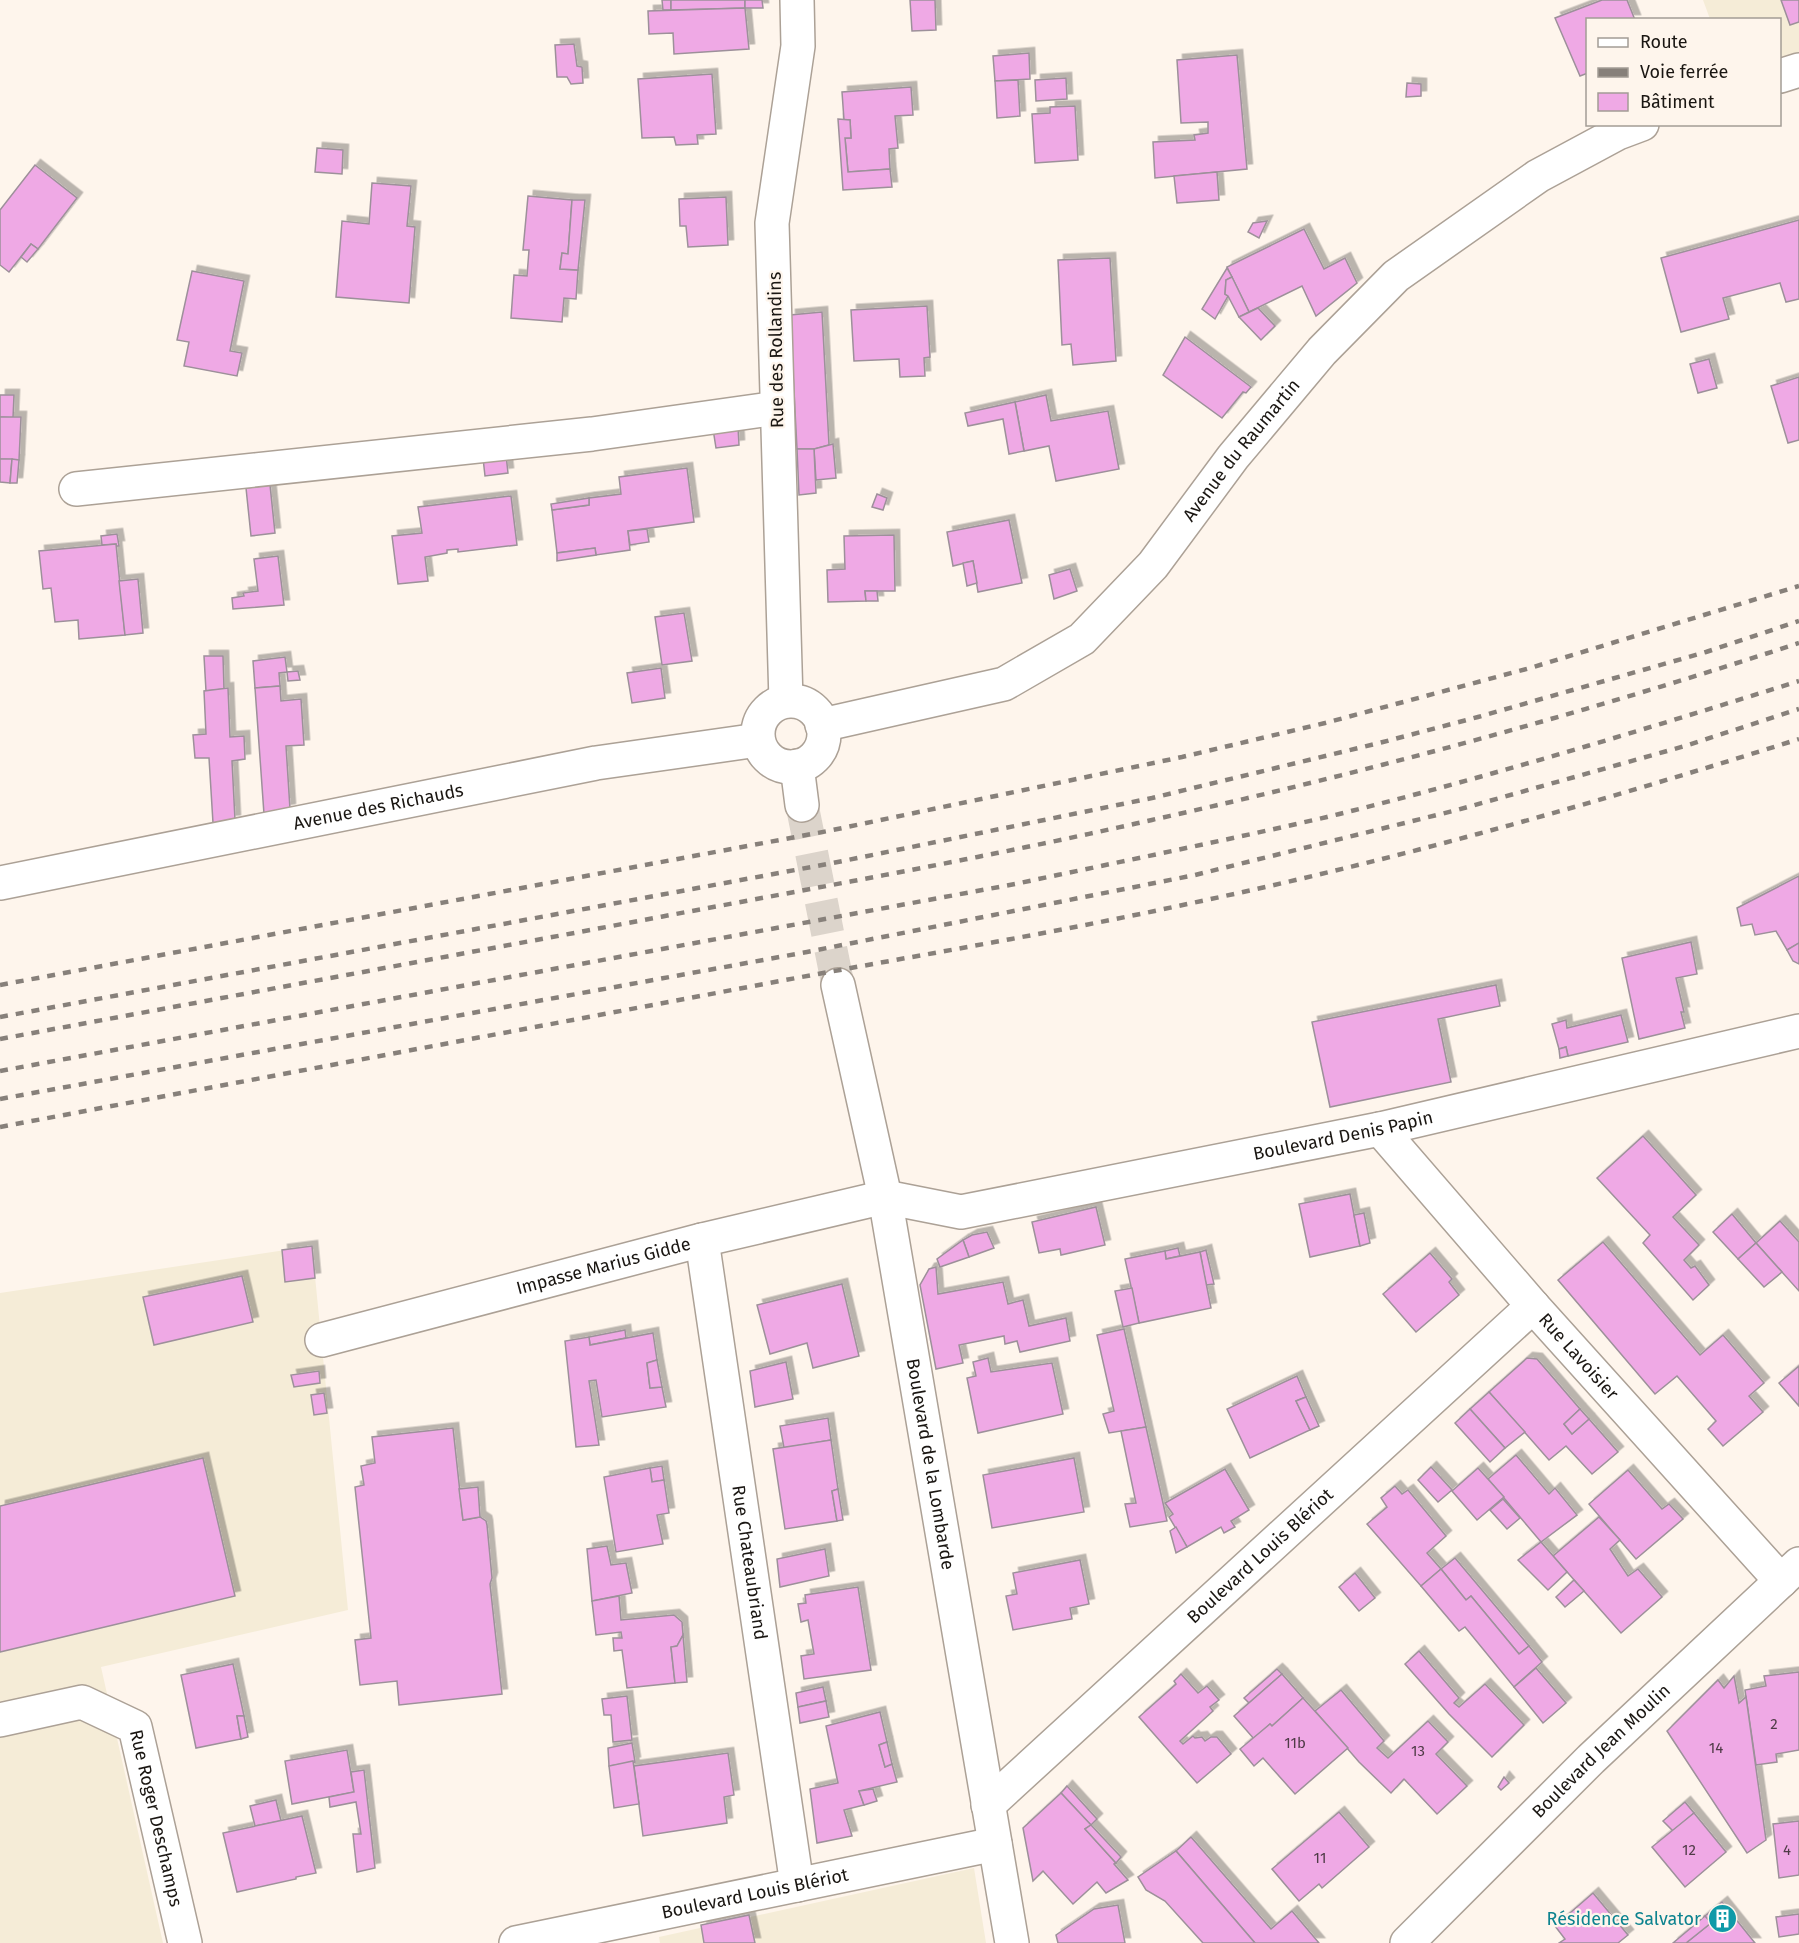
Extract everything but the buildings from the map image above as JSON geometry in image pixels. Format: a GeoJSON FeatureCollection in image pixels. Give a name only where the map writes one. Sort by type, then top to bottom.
{"type":"FeatureCollection","features":[{"type":"Feature","properties":{"kind":"street","name":"Rue des Rollandins"},"geometry":{"type":"LineString","coordinates":[[786,701],[772,223],[798,46],[796,0]]}},
{"type":"Feature","properties":{"kind":"street"},"geometry":{"type":"LineString","coordinates":[[1781,75],[1799,70]]}},
{"type":"Feature","properties":{"kind":"street","name":"Avenue du Raumartin"},"geometry":{"type":"LineString","coordinates":[[822,725],[1004,684],[1082,639],[1153,566],[1233,457],[1322,351],[1396,276],[1538,177],[1618,133],[1637,126]]}},
{"type":"Feature","properties":{"kind":"street"},"geometry":{"type":"LineString","coordinates":[[76,489],[580,435],[777,408]]}},
{"type":"Feature","properties":{"kind":"street"},"geometry":{"type":"LineString","coordinates":[[786,701],[805,704],[819,716],[822,725],[822,743],[818,751],[805,764],[797,766],[777,764],[761,749],[758,740],[758,729],[767,710],[786,701]]}},
{"type":"Feature","properties":{"kind":"street","name":"Avenue des Richauds"},"geometry":{"type":"LineString","coordinates":[[0,884],[596,763],[758,740]]}},
{"type":"Feature","properties":{"kind":"street"},"geometry":{"type":"LineString","coordinates":[[797,766],[802,805]]}},
{"type":"Feature","properties":{"kind":"street","name":"Boulevard de la Lombarde"},"geometry":{"type":"LineString","coordinates":[[838,985],[885,1197],[1012,1943]]}},
{"type":"Feature","properties":{"kind":"street","name":"Boulevard Denis Papin"},"geometry":{"type":"LineString","coordinates":[[885,1197],[961,1212],[1380,1129],[1799,1031]]}},
{"type":"Feature","properties":{"kind":"street","name":"Rue Lavoisier"},"geometry":{"type":"LineString","coordinates":[[1380,1129],[1533,1306],[1790,1573]]}},
{"type":"Feature","properties":{"kind":"street","name":"Impasse Marius Gidde"},"geometry":{"type":"LineString","coordinates":[[322,1340],[702,1240],[885,1197]]}},
{"type":"Feature","properties":{"kind":"street","name":"Rue Chateaubriand"},"geometry":{"type":"LineString","coordinates":[[702,1240],[797,1885]]}},
{"type":"Feature","properties":{"kind":"street","name":"Boulevard Louis Blériot"},"geometry":{"type":"LineString","coordinates":[[988,1805],[1533,1306]]}},
{"type":"Feature","properties":{"kind":"street","name":"Boulevard Jean Moulin"},"geometry":{"type":"LineString","coordinates":[[1407,1943],[1591,1759],[1790,1573]]}},
{"type":"Feature","properties":{"kind":"street","name":"Rue Roger Deschamps"},"geometry":{"type":"LineString","coordinates":[[0,1720],[82,1702],[135,1727],[185,1943]]}},
{"type":"Feature","properties":{"kind":"street","name":"Boulevard Louis Blériot"},"geometry":{"type":"LineString","coordinates":[[516,1943],[995,1844]]}},
{"type":"Feature","properties":{"kind":"shaded area"},"geometry":{"type":"Polygon","coordinates":[[[1703,0],[1799,0],[1799,52],[1781,59],[1781,18],[1710,18],[1703,0]]]}},
{"type":"Feature","properties":{"kind":"shaded area"},"geometry":{"type":"Polygon","coordinates":[[[312,1246],[348,1610],[101,1667],[163,1943],[0,1943],[0,1293],[312,1246]]]}},
{"type":"Feature","properties":{"kind":"shaded area"},"geometry":{"type":"Polygon","coordinates":[[[974,1868],[986,1943],[660,1943],[659,1937],[974,1868]]]}},
{"type":"Feature","properties":{"kind":"tunnel"},"geometry":{"type":"LineString","coordinates":[[802,805],[838,985]]}},
{"type":"Feature","properties":{"kind":"railway"},"geometry":{"type":"LineString","coordinates":[[0,985],[828,831],[1182,757],[1325,723],[1530,668],[1799,586]]}},
{"type":"Feature","properties":{"kind":"railway"},"geometry":{"type":"LineString","coordinates":[[0,1017],[833,863],[1152,798],[1478,717],[1706,652],[1799,621]]}},
{"type":"Feature","properties":{"kind":"railway"},"geometry":{"type":"LineString","coordinates":[[0,1039],[879,876],[1087,834],[1318,781],[1480,739],[1640,693],[1799,643]]}},
{"type":"Feature","properties":{"kind":"railway"},"geometry":{"type":"LineString","coordinates":[[0,1071],[1015,884],[1249,834],[1327,817],[1505,770],[1799,681]]}},
{"type":"Feature","properties":{"kind":"railway"},"geometry":{"type":"LineString","coordinates":[[0,1099],[807,952],[1195,875],[1457,810],[1685,746],[1799,709]]}},
{"type":"Feature","properties":{"kind":"railway"},"geometry":{"type":"LineString","coordinates":[[0,1127],[1032,935],[1192,903],[1422,849],[1649,785],[1799,739]]}},
{"type":"Feature","properties":{"kind":"place","name":"Résidence Salvator"},"geometry":{"type":"Point","coordinates":[1722,1919]}}]}
